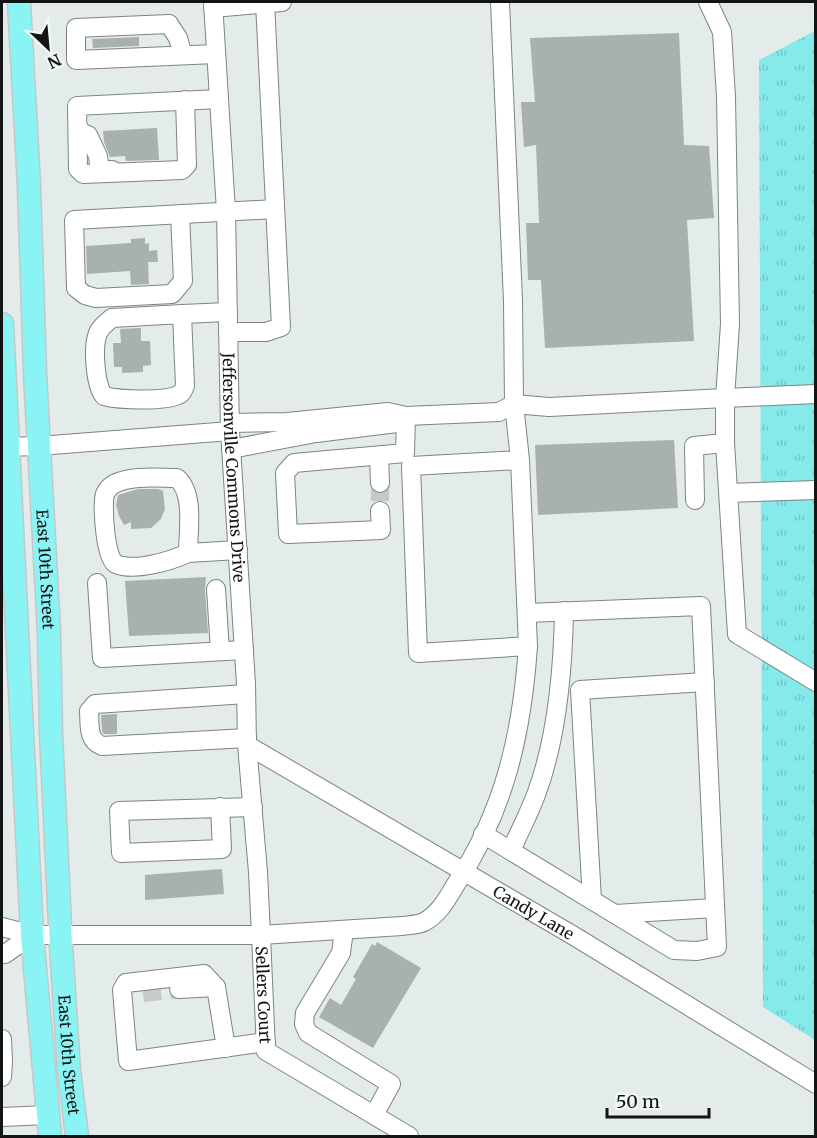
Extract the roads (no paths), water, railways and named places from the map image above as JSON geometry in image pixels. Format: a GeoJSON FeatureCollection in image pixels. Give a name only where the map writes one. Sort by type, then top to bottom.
{"type":"FeatureCollection","features":[{"type":"Feature","properties":{"kind":"main road","name":"East 10th Street"},"geometry":{"type":"LineString","coordinates":[[19,2],[61,935],[69,1071],[77,1137]]}},
{"type":"Feature","properties":{"kind":"main road","name":"East 10th Street"},"geometry":{"type":"LineString","coordinates":[[2,324],[4,445],[32,935],[48,1126]]}},
{"type":"Feature","properties":{"kind":"street"},"geometry":{"type":"LineString","coordinates":[[213,5],[271,2],[275,209],[281,327],[266,332],[228,332]]}},
{"type":"Feature","properties":{"kind":"street"},"geometry":{"type":"LineString","coordinates":[[261,935],[422,924],[438,912],[465,871],[492,816],[512,759],[524,698],[528,646],[520,460],[514,404],[513,301],[500,2]]}},
{"type":"Feature","properties":{"kind":"street"},"geometry":{"type":"LineString","coordinates":[[708,2],[722,32],[726,97],[730,324],[725,398],[725,443],[737,634],[816,682]]}},
{"type":"Feature","properties":{"kind":"street","name":"Jeffersonville Commons Drive"},"geometry":{"type":"LineString","coordinates":[[213,5],[226,211],[231,434],[247,742],[261,935]]}},
{"type":"Feature","properties":{"kind":"street"},"geometry":{"type":"LineString","coordinates":[[183,55],[178,38],[169,24],[76,28],[76,60],[216,54]]}},
{"type":"Feature","properties":{"kind":"street"},"geometry":{"type":"LineString","coordinates":[[185,100],[187,165],[182,170],[83,174],[78,169],[80,130],[77,106],[185,100],[219,99]]}},
{"type":"Feature","properties":{"kind":"street"},"geometry":{"type":"LineString","coordinates":[[80,130],[88,135],[98,156],[100,171],[172,166],[178,161],[186,147]]}},
{"type":"Feature","properties":{"kind":"street"},"geometry":{"type":"LineString","coordinates":[[180,214],[183,281],[172,294],[96,298],[85,295],[76,288],[74,220],[226,211],[275,209]]}},
{"type":"Feature","properties":{"kind":"street"},"geometry":{"type":"LineString","coordinates":[[182,314],[185,386],[183,391],[166,398],[123,399],[104,396],[97,385],[97,335],[104,324],[112,318],[182,314],[228,312]]}},
{"type":"Feature","properties":{"kind":"street"},"geometry":{"type":"LineString","coordinates":[[231,434],[287,422],[388,412],[406,416],[499,412],[514,404],[549,407],[816,394]]}},
{"type":"Feature","properties":{"kind":"street"},"geometry":{"type":"LineString","coordinates":[[4,445],[39,446],[231,434],[316,433],[397,423],[406,416]]}},
{"type":"Feature","properties":{"kind":"street"},"geometry":{"type":"LineString","coordinates":[[406,416],[418,653],[528,646]]}},
{"type":"Feature","properties":{"kind":"street"},"geometry":{"type":"LineString","coordinates":[[695,500],[694,446],[725,443]]}},
{"type":"Feature","properties":{"kind":"street"},"geometry":{"type":"LineString","coordinates":[[380,511],[381,530],[288,534],[285,473],[294,463],[379,456],[408,460],[520,460]]}},
{"type":"Feature","properties":{"kind":"street"},"geometry":{"type":"LineString","coordinates":[[379,456],[380,483]]}},
{"type":"Feature","properties":{"kind":"street"},"geometry":{"type":"LineString","coordinates":[[188,553],[188,499],[183,483],[177,478],[127,480],[113,484],[106,491],[104,502],[107,546],[111,560],[116,564],[131,566],[165,563],[188,553],[238,550]]}},
{"type":"Feature","properties":{"kind":"street"},"geometry":{"type":"LineString","coordinates":[[729,493],[816,490]]}},
{"type":"Feature","properties":{"kind":"street"},"geometry":{"type":"LineString","coordinates":[[97,584],[102,658],[244,650]]}},
{"type":"Feature","properties":{"kind":"street"},"geometry":{"type":"LineString","coordinates":[[216,589],[220,651]]}},
{"type":"Feature","properties":{"kind":"street"},"geometry":{"type":"LineString","coordinates":[[483,834],[674,950],[697,951],[717,947],[701,606],[527,613]]}},
{"type":"Feature","properties":{"kind":"street"},"geometry":{"type":"LineString","coordinates":[[511,851],[537,792],[554,727],[560,691],[564,611]]}},
{"type":"Feature","properties":{"kind":"street"},"geometry":{"type":"LineString","coordinates":[[560,691],[705,682]]}},
{"type":"Feature","properties":{"kind":"street"},"geometry":{"type":"LineString","coordinates":[[580,690],[592,900]]}},
{"type":"Feature","properties":{"kind":"street"},"geometry":{"type":"LineString","coordinates":[[246,694],[95,705],[89,711],[90,735],[102,746],[247,742]]}},
{"type":"Feature","properties":{"kind":"street","name":"Candy Lane"},"geometry":{"type":"LineString","coordinates":[[247,742],[816,1084]]}},
{"type":"Feature","properties":{"kind":"street"},"geometry":{"type":"LineString","coordinates":[[220,807],[222,849],[121,853],[119,811],[220,807],[253,807]]}},
{"type":"Feature","properties":{"kind":"street"},"geometry":{"type":"LineString","coordinates":[[615,914],[715,908]]}},
{"type":"Feature","properties":{"kind":"street","name":"Sellers Court"},"geometry":{"type":"LineString","coordinates":[[2,927],[32,935],[261,935],[266,1051],[409,1137]]}},
{"type":"Feature","properties":{"kind":"street"},"geometry":{"type":"LineString","coordinates":[[344,930],[341,953],[305,1013],[304,1024],[308,1033],[391,1084],[374,1115]]}},
{"type":"Feature","properties":{"kind":"street"},"geometry":{"type":"LineString","coordinates":[[2,954],[32,935]]}},
{"type":"Feature","properties":{"kind":"street"},"geometry":{"type":"LineString","coordinates":[[226,1048],[216,987],[204,974],[126,983],[122,990],[128,1061],[226,1048],[266,1042]]}},
{"type":"Feature","properties":{"kind":"street"},"geometry":{"type":"LineString","coordinates":[[179,989],[216,987]]}},
{"type":"Feature","properties":{"kind":"street"},"geometry":{"type":"LineString","coordinates":[[123,999],[143,993]]}},
{"type":"Feature","properties":{"kind":"street"},"geometry":{"type":"LineString","coordinates":[[2,1039],[2,1077]]}},
{"type":"Feature","properties":{"kind":"street"},"geometry":{"type":"LineString","coordinates":[[2,1117],[48,1126]]}},
{"type":"Feature","properties":{"kind":"tunnel"},"geometry":{"type":"LineString","coordinates":[[380,483],[380,511]]}},
{"type":"Feature","properties":{"kind":"tunnel"},"geometry":{"type":"LineString","coordinates":[[143,993],[179,989]]}}]}
